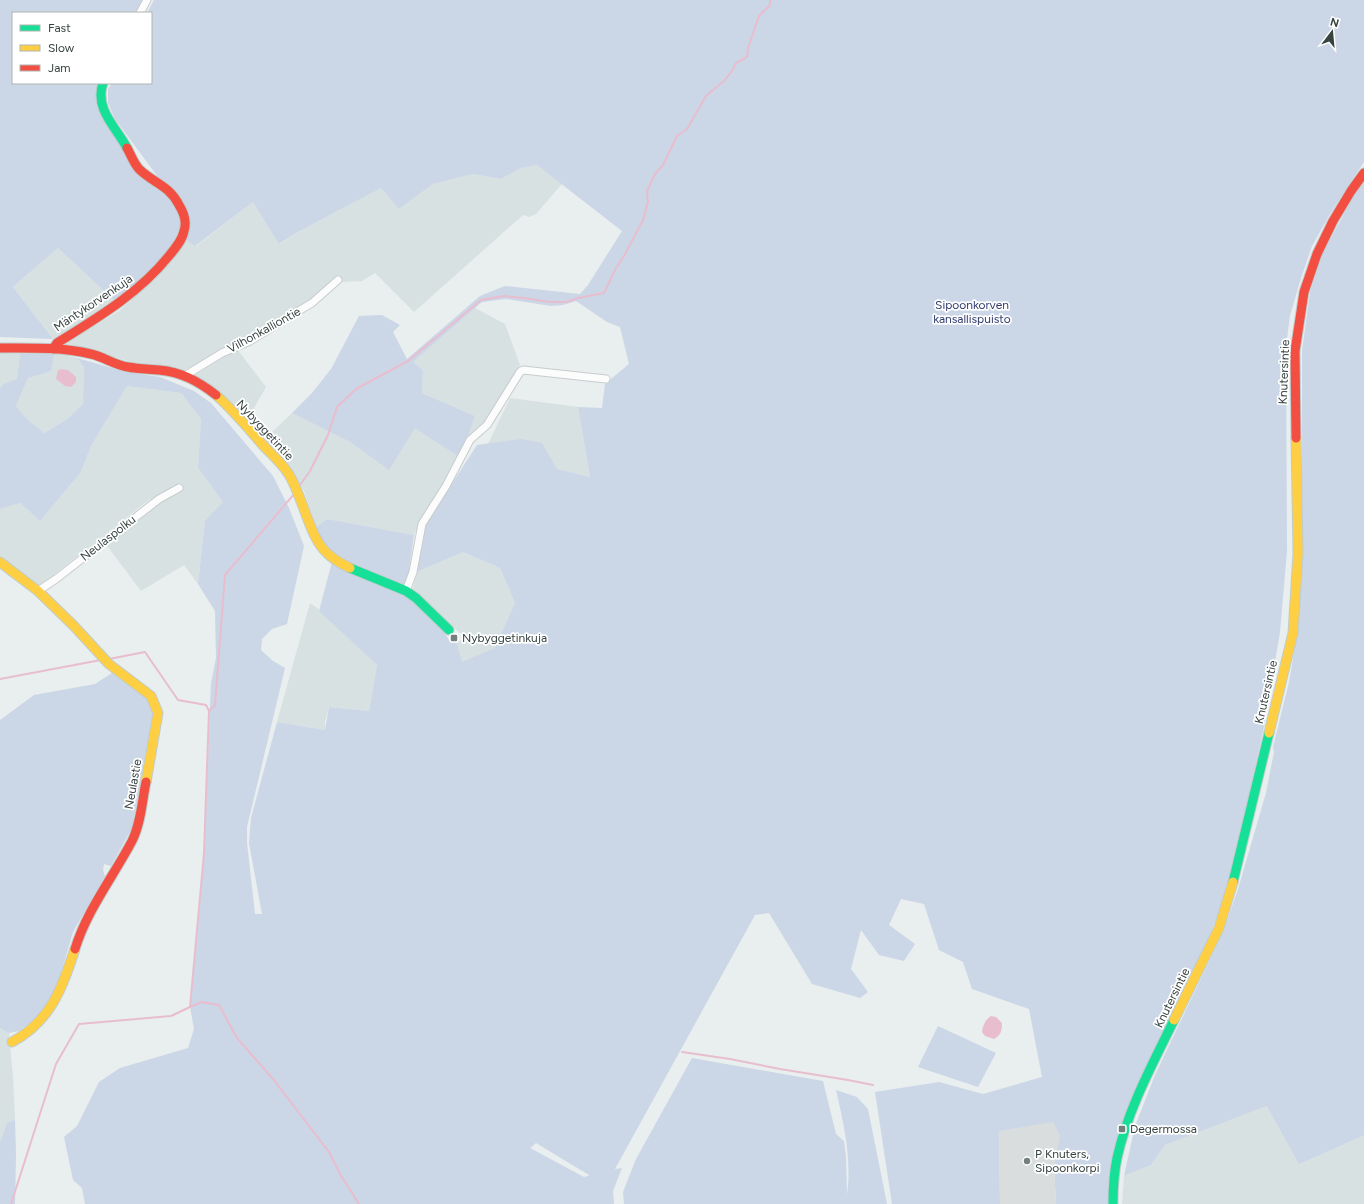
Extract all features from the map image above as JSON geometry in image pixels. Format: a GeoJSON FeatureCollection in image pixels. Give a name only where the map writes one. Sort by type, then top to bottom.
{"type":"FeatureCollection","features":[{"type":"Feature","properties":{"kind":"street"},"geometry":{"type":"LineString","coordinates":[[141,12],[147,0]]}},
{"type":"Feature","properties":{"kind":"street","name":"Mäntykorvenkuja"},"geometry":{"type":"LineString","coordinates":[[53,349],[57,342],[105,313],[140,287],[165,262],[183,237],[186,226],[176,197],[165,187],[147,176],[135,164],[128,149],[101,105],[103,84]]}},
{"type":"Feature","properties":{"kind":"street","name":"Knutersintie"},"geometry":{"type":"LineString","coordinates":[[1113,1204],[1112,1193],[1115,1162],[1129,1116],[1219,928],[1245,835],[1293,633],[1298,553],[1295,350],[1304,292],[1317,254],[1333,220],[1364,173]]}},
{"type":"Feature","properties":{"kind":"street","name":"Vilhonkalliontie"},"geometry":{"type":"LineString","coordinates":[[186,376],[222,353],[250,341],[292,316],[312,303],[338,280]]}},
{"type":"Feature","properties":{"kind":"street","name":"Nybyggetintie"},"geometry":{"type":"LineString","coordinates":[[0,348],[53,349],[92,354],[126,366],[163,370],[186,376],[207,388],[250,430],[290,475],[299,493],[320,546],[329,556],[340,564],[406,591],[416,598],[450,630]]}},
{"type":"Feature","properties":{"kind":"street"},"geometry":{"type":"LineString","coordinates":[[406,591],[413,572],[422,524],[446,486],[470,440],[487,425],[520,372],[523,370],[606,379]]}},
{"type":"Feature","properties":{"kind":"street","name":"Neulaspolku"},"geometry":{"type":"LineString","coordinates":[[38,591],[56,579],[158,499],[179,488]]}},
{"type":"Feature","properties":{"kind":"street","name":"Neulastie"},"geometry":{"type":"LineString","coordinates":[[0,562],[38,591],[108,663],[151,696],[158,713],[139,821],[132,840],[95,904],[78,938],[61,989],[52,1005],[26,1035],[12,1042]]}},
{"type":"Feature","properties":{"kind":"shaded area"},"geometry":{"type":"Polygon","coordinates":[[[537,165],[562,184],[536,214],[529,217],[523,215],[414,312],[375,273],[362,281],[342,282],[337,277],[307,302],[280,319],[194,366],[181,371],[132,362],[66,343],[119,311],[155,279],[172,260],[185,239],[196,246],[253,202],[280,244],[296,233],[381,188],[399,209],[433,184],[473,174],[501,179],[521,168],[537,165]]]}},
{"type":"Feature","properties":{"kind":"shaded area"},"geometry":{"type":"Polygon","coordinates":[[[58,248],[117,303],[53,339],[13,287],[58,248]]]}},
{"type":"Feature","properties":{"kind":"shaded area"},"geometry":{"type":"Polygon","coordinates":[[[475,308],[505,324],[520,365],[483,423],[468,437],[475,416],[422,393],[423,370],[413,362],[475,308]]]}},
{"type":"Feature","properties":{"kind":"shaded area"},"geometry":{"type":"Polygon","coordinates":[[[237,349],[266,387],[246,422],[195,375],[237,349]]]}},
{"type":"Feature","properties":{"kind":"shaded area"},"geometry":{"type":"Polygon","coordinates":[[[0,353],[20,354],[17,380],[3,384],[0,388],[0,353]]]}},
{"type":"Feature","properties":{"kind":"shaded area"},"geometry":{"type":"Polygon","coordinates":[[[54,353],[77,358],[84,367],[83,404],[66,420],[44,433],[27,419],[16,406],[28,378],[54,353]]]}},
{"type":"Feature","properties":{"kind":"shaded area"},"geometry":{"type":"Polygon","coordinates":[[[58,370],[68,370],[76,377],[76,382],[71,387],[65,386],[56,379],[58,370]]]}},
{"type":"Feature","properties":{"kind":"shaded area"},"geometry":{"type":"Polygon","coordinates":[[[127,386],[181,393],[201,419],[198,468],[223,502],[205,522],[198,584],[184,565],[141,591],[105,543],[155,505],[150,499],[38,587],[0,556],[0,509],[20,503],[40,521],[81,472],[91,446],[127,386]]]}},
{"type":"Feature","properties":{"kind":"shaded area"},"geometry":{"type":"Polygon","coordinates":[[[510,398],[578,407],[590,477],[557,469],[488,444],[510,398]]]}},
{"type":"Feature","properties":{"kind":"shaded area"},"geometry":{"type":"Polygon","coordinates":[[[292,413],[350,442],[388,469],[415,427],[459,457],[421,519],[414,535],[327,519],[316,527],[304,491],[289,467],[263,441],[292,413]]]}},
{"type":"Feature","properties":{"kind":"shaded area"},"geometry":{"type":"Polygon","coordinates":[[[463,552],[500,568],[515,603],[496,648],[462,663],[457,643],[465,637],[412,592],[417,572],[463,552]]]}},
{"type":"Feature","properties":{"kind":"shaded area"},"geometry":{"type":"Polygon","coordinates":[[[310,603],[377,665],[369,711],[329,707],[325,722],[325,730],[277,722],[310,603]]]}},
{"type":"Feature","properties":{"kind":"shaded area"},"geometry":{"type":"Polygon","coordinates":[[[991,1016],[996,1017],[1002,1023],[1001,1032],[994,1039],[985,1036],[982,1032],[987,1019],[991,1016]]]}},
{"type":"Feature","properties":{"kind":"shaded area"},"geometry":{"type":"Polygon","coordinates":[[[0,1028],[9,1033],[15,1120],[0,1204],[0,1028]]]}},
{"type":"Feature","properties":{"kind":"shaded area"},"geometry":{"type":"Polygon","coordinates":[[[1267,1106],[1364,1134],[1364,1204],[1122,1204],[1124,1176],[1151,1165],[1165,1145],[1267,1106]]]}},
{"type":"Feature","properties":{"kind":"shaded area","name":"P Knuters, Sipoonkorpi"},"geometry":{"type":"Polygon","coordinates":[[[1053,1122],[1060,1135],[1054,1168],[1056,1204],[1000,1204],[999,1131],[1053,1122]]]}},
{"type":"Feature","properties":{"kind":"green space"},"geometry":{"type":"Polygon","coordinates":[[[0,0],[144,0],[138,12],[12,12],[12,84],[100,84],[98,105],[135,167],[172,197],[182,216],[183,234],[164,259],[117,303],[58,248],[13,287],[53,339],[0,337],[0,0]]]}},
{"type":"Feature","properties":{"kind":"green space","name":"Sipoonkorven kansallispuisto"},"geometry":{"type":"Polygon","coordinates":[[[154,0],[1364,0],[1364,162],[1330,214],[1312,246],[1290,316],[1286,346],[1287,551],[1280,632],[1264,727],[1239,842],[1223,902],[1205,947],[1131,1101],[1113,1153],[1108,1185],[1108,1204],[1056,1204],[1054,1168],[999,1131],[1000,1204],[892,1204],[875,1092],[939,1082],[983,1094],[1042,1077],[1029,1009],[972,989],[963,962],[939,950],[924,904],[901,899],[889,925],[915,944],[904,961],[879,955],[861,930],[851,969],[868,992],[860,998],[812,984],[769,913],[755,915],[615,1169],[622,1168],[613,1191],[614,1204],[85,1204],[82,1188],[73,1180],[64,1137],[77,1126],[99,1082],[120,1068],[188,1048],[194,1029],[190,1007],[204,853],[211,683],[216,658],[215,611],[198,584],[205,521],[223,502],[198,468],[201,419],[181,393],[127,386],[91,446],[81,472],[40,521],[20,503],[0,509],[0,388],[3,384],[17,379],[20,354],[54,353],[51,371],[28,378],[16,406],[27,419],[44,433],[66,420],[83,404],[84,367],[77,358],[126,372],[160,377],[194,391],[211,403],[273,476],[289,508],[304,546],[287,624],[272,629],[262,639],[261,650],[273,661],[285,668],[247,827],[247,843],[255,914],[262,914],[249,843],[251,818],[277,722],[325,730],[329,707],[369,711],[377,665],[319,611],[332,562],[402,593],[420,607],[442,628],[449,640],[457,643],[462,662],[495,648],[515,603],[500,568],[463,552],[417,572],[422,532],[477,445],[522,439],[542,443],[557,469],[590,477],[578,407],[602,408],[605,384],[629,364],[620,327],[607,322],[576,301],[563,305],[551,306],[506,299],[482,302],[413,362],[423,370],[422,393],[475,416],[459,457],[415,428],[389,470],[350,442],[292,413],[312,393],[331,369],[359,316],[382,315],[400,325],[393,332],[407,359],[480,296],[505,286],[580,294],[588,285],[622,231],[537,165],[521,168],[501,179],[473,174],[433,184],[399,209],[381,188],[296,233],[279,244],[253,202],[195,246],[185,239],[188,221],[158,177],[115,119],[108,103],[108,89],[111,84],[152,84],[152,12],[148,12],[154,0]],[[536,1143],[530,1148],[584,1177],[589,1175],[536,1143]]]}},
{"type":"Feature","properties":{"kind":"green space"},"geometry":{"type":"Polygon","coordinates":[[[1364,181],[1364,1135],[1299,1164],[1267,1106],[1165,1145],[1151,1165],[1124,1176],[1135,1126],[1155,1075],[1223,932],[1238,889],[1266,793],[1274,752],[1273,747],[1289,682],[1297,635],[1302,517],[1302,351],[1310,292],[1322,255],[1355,193],[1364,181]]]}},
{"type":"Feature","properties":{"kind":"green space"},"geometry":{"type":"Polygon","coordinates":[[[327,519],[414,535],[406,583],[400,585],[384,580],[360,568],[329,549],[324,544],[316,527],[327,519]]]}},
{"type":"Feature","properties":{"kind":"green space"},"geometry":{"type":"Polygon","coordinates":[[[115,671],[142,693],[154,708],[153,727],[147,746],[132,828],[111,866],[104,864],[103,870],[105,876],[73,932],[57,987],[40,1015],[19,1031],[9,1033],[0,1028],[0,720],[34,695],[95,684],[115,671]]]}},
{"type":"Feature","properties":{"kind":"green space"},"geometry":{"type":"Polygon","coordinates":[[[938,1026],[996,1053],[978,1087],[918,1067],[938,1026]]]}},
{"type":"Feature","properties":{"kind":"green space"},"geometry":{"type":"Polygon","coordinates":[[[692,1058],[823,1081],[836,1134],[844,1141],[847,1195],[849,1168],[848,1155],[836,1090],[857,1097],[868,1109],[887,1204],[624,1204],[623,1192],[636,1159],[692,1058]]]}},
{"type":"Feature","properties":{"kind":"green space"},"geometry":{"type":"Polygon","coordinates":[[[15,1120],[15,1204],[0,1204],[0,1143],[7,1123],[15,1120]]]}},
{"type":"Feature","properties":{"kind":"waterway"},"geometry":{"type":"LineString","coordinates":[[300,485],[310,471],[328,435],[337,407],[356,389],[408,361],[481,300],[504,296],[549,302],[567,302],[578,298],[604,293],[643,220],[648,202],[647,191],[655,174],[663,165],[677,136],[687,129],[706,96],[724,81],[736,63],[747,57],[748,48],[759,16],[770,5],[770,0]]}},
{"type":"Feature","properties":{"kind":"waterway"},"geometry":{"type":"LineString","coordinates":[[11,1204],[56,1064],[79,1024],[171,1016],[190,1007],[204,853],[209,711],[215,705],[225,575],[295,493]]}},
{"type":"Feature","properties":{"kind":"waterway"},"geometry":{"type":"LineString","coordinates":[[109,659],[145,652],[178,700],[206,705],[209,711]]}},
{"type":"Feature","properties":{"kind":"waterway"},"geometry":{"type":"LineString","coordinates":[[0,679],[101,660]]}},
{"type":"Feature","properties":{"kind":"waterway"},"geometry":{"type":"LineString","coordinates":[[190,1007],[202,1002],[219,1005],[237,1038],[273,1079],[329,1152],[340,1174],[359,1204]]}},
{"type":"Feature","properties":{"kind":"waterway"},"geometry":{"type":"LineString","coordinates":[[682,1052],[730,1059],[873,1085]]}},
{"type":"Feature","properties":{"kind":"traffic: fast"},"geometry":{"type":"LineString","coordinates":[[103,84],[101,101],[104,109],[127,148]]}},
{"type":"Feature","properties":{"kind":"traffic: fast"},"geometry":{"type":"LineString","coordinates":[[350,568],[406,591],[416,598],[449,630]]}},
{"type":"Feature","properties":{"kind":"traffic: fast"},"geometry":{"type":"LineString","coordinates":[[1233,882],[1269,733]]}},
{"type":"Feature","properties":{"kind":"traffic: fast"},"geometry":{"type":"LineString","coordinates":[[1113,1204],[1117,1158],[1127,1122],[1141,1088],[1174,1020]]}},
{"type":"Feature","properties":{"kind":"traffic: slow"},"geometry":{"type":"LineString","coordinates":[[216,395],[288,473],[298,493],[315,537],[321,546],[332,557],[350,568]]}},
{"type":"Feature","properties":{"kind":"traffic: slow"},"geometry":{"type":"LineString","coordinates":[[1269,733],[1293,633],[1298,553],[1296,438]]}},
{"type":"Feature","properties":{"kind":"traffic: slow"},"geometry":{"type":"LineString","coordinates":[[0,562],[38,591],[73,625],[109,664],[151,696],[158,713],[146,782]]}},
{"type":"Feature","properties":{"kind":"traffic: slow"},"geometry":{"type":"LineString","coordinates":[[1174,1020],[1219,928],[1233,882]]}},
{"type":"Feature","properties":{"kind":"traffic: slow"},"geometry":{"type":"LineString","coordinates":[[12,1042],[25,1034],[46,1014],[60,990],[75,949]]}},
{"type":"Feature","properties":{"kind":"traffic: jam"},"geometry":{"type":"LineString","coordinates":[[53,349],[57,343],[87,324],[144,283],[173,251],[183,235],[185,228],[184,218],[175,198],[166,189],[139,169],[127,148]]}},
{"type":"Feature","properties":{"kind":"traffic: jam"},"geometry":{"type":"LineString","coordinates":[[1296,438],[1295,351],[1304,292],[1317,254],[1333,221],[1364,173]]}},
{"type":"Feature","properties":{"kind":"traffic: jam"},"geometry":{"type":"LineString","coordinates":[[0,348],[57,349],[91,354],[123,366],[167,371],[182,375],[203,385],[216,395]]}},
{"type":"Feature","properties":{"kind":"traffic: jam"},"geometry":{"type":"LineString","coordinates":[[75,949],[93,907],[125,854],[135,834],[146,782]]}},
{"type":"Feature","properties":{"kind":"place","name":"Nybyggetinkuja"},"geometry":{"type":"Point","coordinates":[454,638]}},
{"type":"Feature","properties":{"kind":"place","name":"Degermossa"},"geometry":{"type":"Point","coordinates":[1122,1129]}},
{"type":"Feature","properties":{"kind":"place","name":"P Knuters, Sipoonkorpi"},"geometry":{"type":"Point","coordinates":[1027,1161]}}]}
